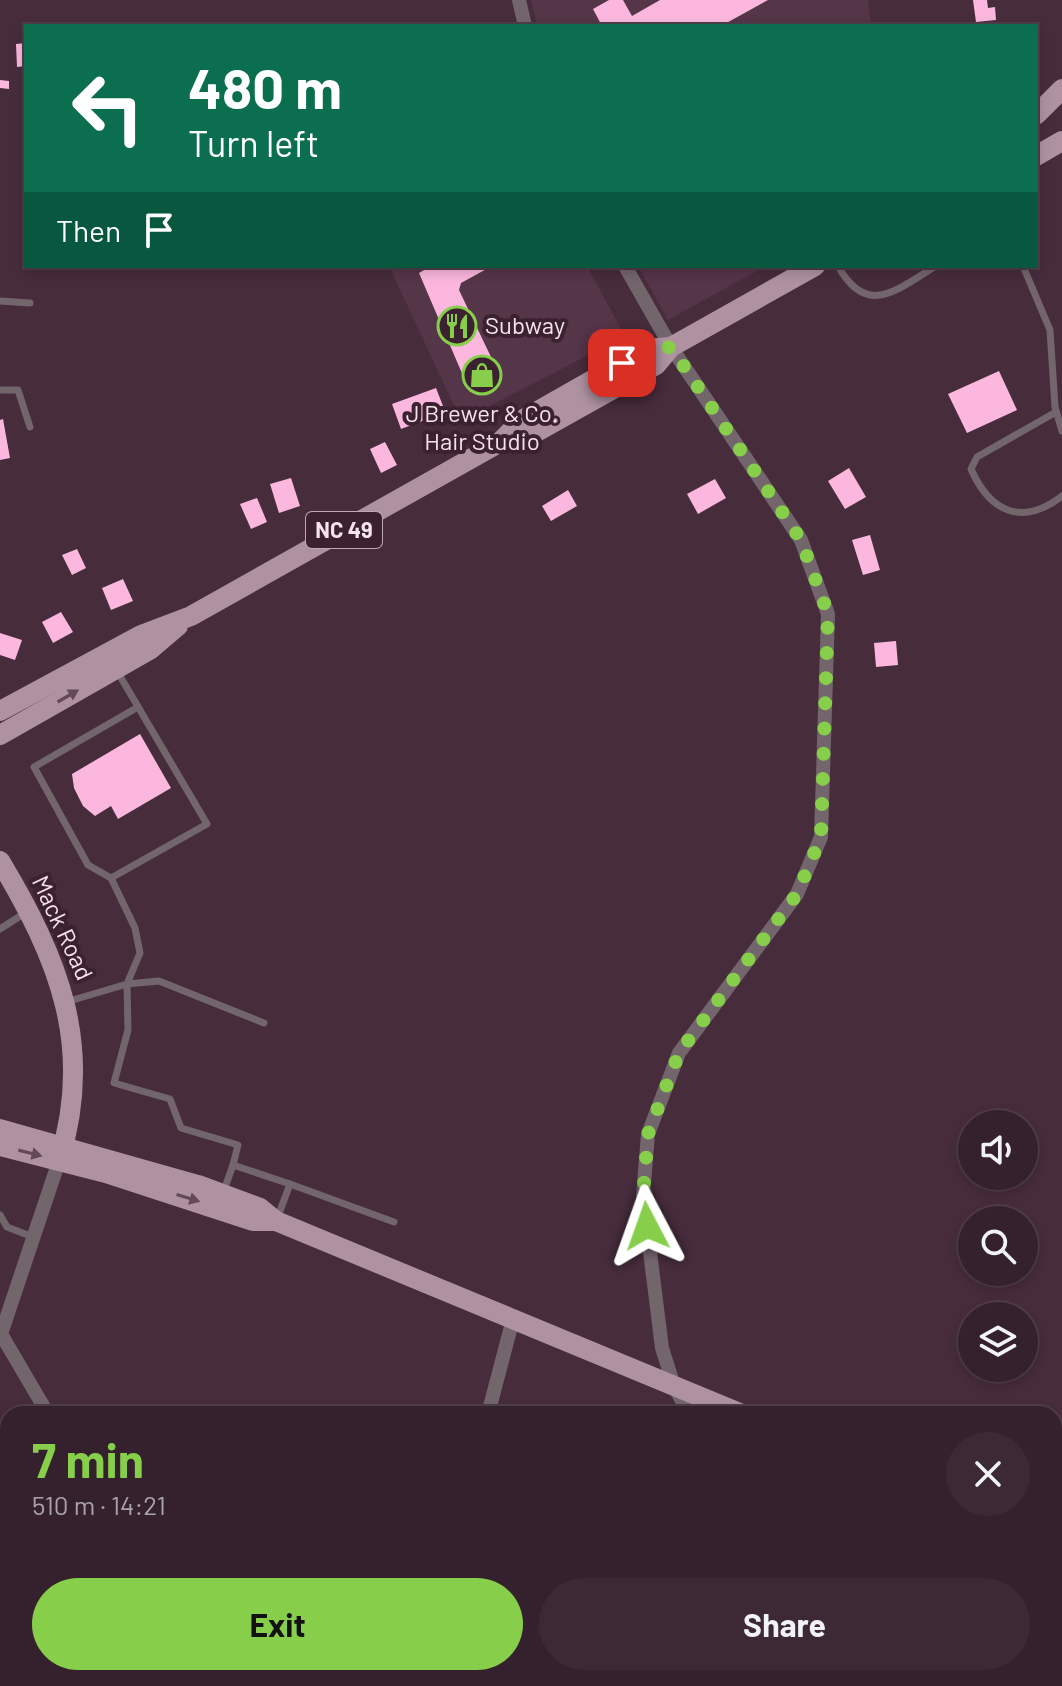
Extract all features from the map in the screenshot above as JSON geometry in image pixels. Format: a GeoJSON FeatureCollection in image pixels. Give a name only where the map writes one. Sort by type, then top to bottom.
{"type":"FeatureCollection","features":[{"type":"Feature","properties":{"kind":"main road"},"geometry":{"type":"LineString","coordinates":[[1038,113],[1062,89]]}},
{"type":"Feature","properties":{"kind":"main road"},"geometry":{"type":"LineString","coordinates":[[1038,155],[1062,141]]}},
{"type":"Feature","properties":{"kind":"main road","name":"NC 49"},"geometry":{"type":"LineString","coordinates":[[0,711],[141,635],[191,616],[497,444],[522,420],[647,349],[671,347],[811,268]]}},
{"type":"Feature","properties":{"kind":"main road","name":"NC 49"},"geometry":{"type":"LineString","coordinates":[[0,735],[151,649],[191,616]]}},
{"type":"Feature","properties":{"kind":"main road","name":"Mack Road"},"geometry":{"type":"LineString","coordinates":[[0,861],[29,910],[53,960],[66,1002],[74,1078],[62,1153]]}},
{"type":"Feature","properties":{"kind":"main road"},"geometry":{"type":"LineString","coordinates":[[0,1129],[253,1221],[276,1221]]}},
{"type":"Feature","properties":{"kind":"main road"},"geometry":{"type":"LineString","coordinates":[[0,1146],[62,1153],[223,1193],[260,1208],[276,1221],[723,1406]]}},
{"type":"Feature","properties":{"kind":"street"},"geometry":{"type":"LineString","coordinates":[[519,0],[525,24]]}},
{"type":"Feature","properties":{"kind":"street"},"geometry":{"type":"LineString","coordinates":[[626,268],[671,347],[801,540],[828,614],[821,837],[797,894],[679,1053],[648,1134],[643,1196],[662,1348],[674,1386],[685,1406]]}},
{"type":"Feature","properties":{"kind":"street"},"geometry":{"type":"LineString","coordinates":[[43,1406],[0,1334],[62,1153]]}},
{"type":"Feature","properties":{"kind":"street"},"geometry":{"type":"LineString","coordinates":[[490,1406],[513,1319]]}},
{"type":"Feature","properties":{"kind":"lane"},"geometry":{"type":"LineString","coordinates":[[839,268],[849,286],[863,296],[877,297],[932,268]]}},
{"type":"Feature","properties":{"kind":"lane"},"geometry":{"type":"LineString","coordinates":[[1024,268],[1050,330],[1056,412],[1062,431]]}},
{"type":"Feature","properties":{"kind":"lane"},"geometry":{"type":"LineString","coordinates":[[0,301],[30,303]]}},
{"type":"Feature","properties":{"kind":"lane"},"geometry":{"type":"LineString","coordinates":[[0,390],[18,390],[30,427]]}},
{"type":"Feature","properties":{"kind":"lane"},"geometry":{"type":"LineString","coordinates":[[1056,412],[977,457],[971,469],[986,497],[1013,512],[1047,508],[1062,496]]}},
{"type":"Feature","properties":{"kind":"lane"},"geometry":{"type":"LineString","coordinates":[[111,878],[207,824],[116,669]]}},
{"type":"Feature","properties":{"kind":"lane"},"geometry":{"type":"LineString","coordinates":[[138,707],[34,767],[88,865],[111,878],[135,928],[140,953],[127,984],[128,1030],[114,1083],[170,1099],[181,1128],[238,1145],[223,1193]]}},
{"type":"Feature","properties":{"kind":"lane"},"geometry":{"type":"LineString","coordinates":[[0,929],[29,910]]}},
{"type":"Feature","properties":{"kind":"lane"},"geometry":{"type":"LineString","coordinates":[[66,1002],[127,984],[159,981],[264,1023]]}},
{"type":"Feature","properties":{"kind":"lane"},"geometry":{"type":"LineString","coordinates":[[233,1165],[394,1222]]}},
{"type":"Feature","properties":{"kind":"lane"},"geometry":{"type":"LineString","coordinates":[[276,1221],[290,1184]]}},
{"type":"Feature","properties":{"kind":"lane"},"geometry":{"type":"LineString","coordinates":[[0,1215],[4,1230],[35,1237]]}},
{"type":"Feature","properties":{"kind":"shaded area"},"geometry":{"type":"Polygon","coordinates":[[[531,0],[868,0],[871,24],[537,24],[531,0]]]}},
{"type":"Feature","properties":{"kind":"shaded area"},"geometry":{"type":"Polygon","coordinates":[[[390,268],[588,268],[625,336],[461,421],[390,268]]]}},
{"type":"Feature","properties":{"kind":"shaded area"},"geometry":{"type":"Polygon","coordinates":[[[639,268],[762,268],[668,320],[639,268]]]}},
{"type":"Feature","properties":{"kind":"building"},"geometry":{"type":"Polygon","coordinates":[[[609,0],[623,0],[632,16],[660,0],[768,0],[725,24],[601,24],[593,9],[609,0]]]}},
{"type":"Feature","properties":{"kind":"building"},"geometry":{"type":"Polygon","coordinates":[[[973,0],[987,0],[988,8],[995,7],[996,20],[976,22],[973,0]]]}},
{"type":"Feature","properties":{"kind":"building"},"geometry":{"type":"Polygon","coordinates":[[[24,43],[24,66],[17,67],[16,44],[24,43]]]}},
{"type":"Feature","properties":{"kind":"building"},"geometry":{"type":"Polygon","coordinates":[[[0,80],[9,81],[9,89],[0,88],[0,80]]]}},
{"type":"Feature","properties":{"kind":"building"},"geometry":{"type":"Polygon","coordinates":[[[428,268],[488,268],[461,283],[459,290],[502,380],[470,392],[419,273],[428,268]]]}},
{"type":"Feature","properties":{"kind":"building"},"geometry":{"type":"Polygon","coordinates":[[[999,371],[1017,410],[967,433],[948,394],[999,371]]]}},
{"type":"Feature","properties":{"kind":"building"},"geometry":{"type":"Polygon","coordinates":[[[436,388],[443,406],[431,411],[433,417],[401,429],[392,404],[436,388]]]}},
{"type":"Feature","properties":{"kind":"building"},"geometry":{"type":"Polygon","coordinates":[[[3,419],[10,458],[0,460],[0,420],[3,419]]]}},
{"type":"Feature","properties":{"kind":"building"},"geometry":{"type":"Polygon","coordinates":[[[385,442],[397,465],[381,473],[370,449],[385,442]]]}},
{"type":"Feature","properties":{"kind":"building"},"geometry":{"type":"Polygon","coordinates":[[[849,468],[866,497],[845,509],[828,481],[849,468]]]}},
{"type":"Feature","properties":{"kind":"building"},"geometry":{"type":"Polygon","coordinates":[[[291,478],[300,506],[279,513],[270,484],[291,478]]]}},
{"type":"Feature","properties":{"kind":"building"},"geometry":{"type":"Polygon","coordinates":[[[715,479],[726,498],[698,514],[687,494],[715,479]]]}},
{"type":"Feature","properties":{"kind":"building"},"geometry":{"type":"Polygon","coordinates":[[[568,490],[577,506],[551,521],[542,506],[568,490]]]}},
{"type":"Feature","properties":{"kind":"building"},"geometry":{"type":"Polygon","coordinates":[[[257,498],[267,522],[251,529],[240,504],[257,498]]]}},
{"type":"Feature","properties":{"kind":"building"},"geometry":{"type":"Polygon","coordinates":[[[870,535],[880,570],[863,575],[852,540],[870,535]]]}},
{"type":"Feature","properties":{"kind":"building"},"geometry":{"type":"Polygon","coordinates":[[[77,549],[86,568],[72,575],[62,555],[77,549]]]}},
{"type":"Feature","properties":{"kind":"building"},"geometry":{"type":"Polygon","coordinates":[[[123,579],[133,601],[111,610],[102,588],[123,579]]]}},
{"type":"Feature","properties":{"kind":"building"},"geometry":{"type":"Polygon","coordinates":[[[61,612],[73,632],[53,643],[42,622],[61,612]]]}},
{"type":"Feature","properties":{"kind":"building"},"geometry":{"type":"Polygon","coordinates":[[[0,633],[22,640],[15,660],[0,655],[0,633]]]}},
{"type":"Feature","properties":{"kind":"building"},"geometry":{"type":"Polygon","coordinates":[[[896,641],[898,665],[876,667],[874,643],[896,641]]]}},
{"type":"Feature","properties":{"kind":"building"},"geometry":{"type":"Polygon","coordinates":[[[140,734],[171,788],[118,819],[111,806],[95,816],[83,806],[74,788],[72,774],[140,734]]]}},
{"type":"Feature","properties":{"kind":"place","name":"Subway"},"geometry":{"type":"Point","coordinates":[457,326]}},
{"type":"Feature","properties":{"kind":"place","name":"J Brewer & Co. Hair Studio"},"geometry":{"type":"Point","coordinates":[482,375]}},
{"type":"Feature","properties":{"kind":"route"},"geometry":{"type":"LineString","coordinates":[[622,363],[647,349],[671,347],[801,540],[828,614],[821,837],[797,894],[679,1053],[648,1134],[643,1196],[647,1226]]}}]}
